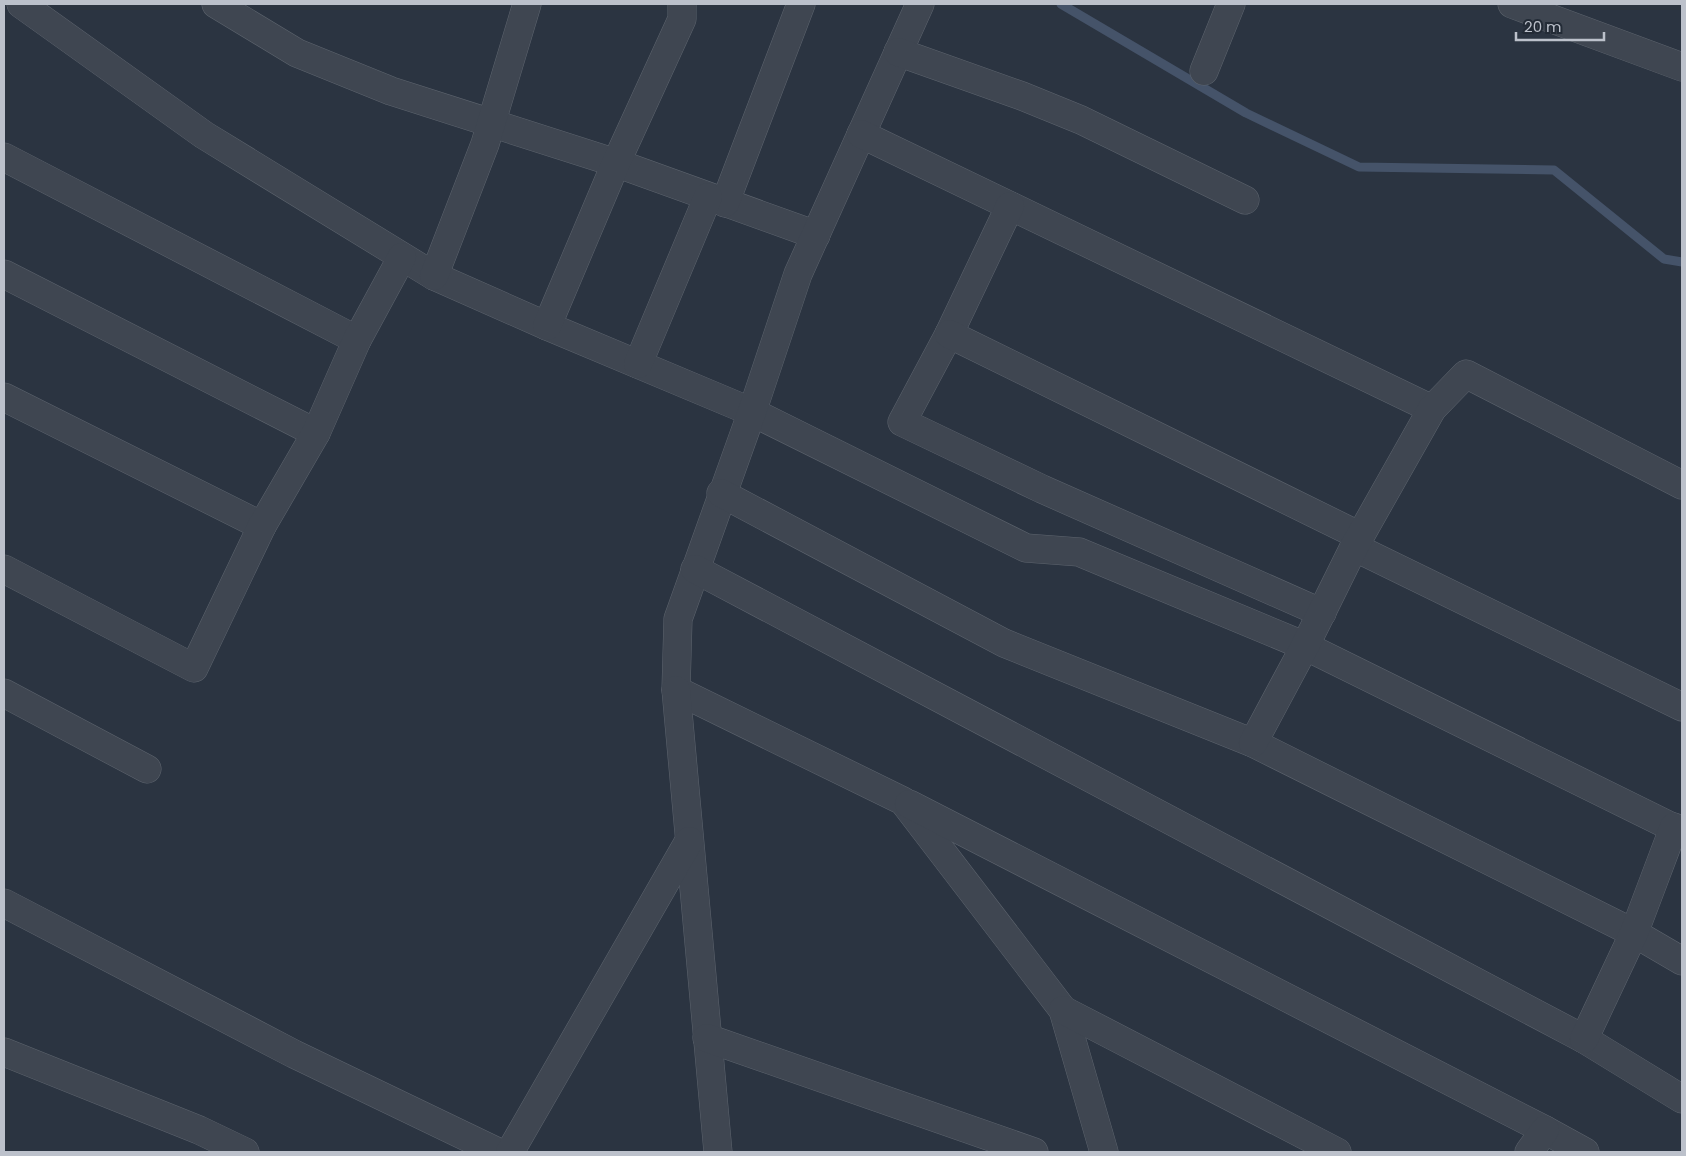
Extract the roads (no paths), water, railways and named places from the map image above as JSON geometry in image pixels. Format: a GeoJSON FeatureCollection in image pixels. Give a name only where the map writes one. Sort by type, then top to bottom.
{"type":"FeatureCollection","features":[{"type":"Feature","properties":{"kind":"street"},"geometry":{"type":"LineString","coordinates":[[21,4],[204,136],[434,276],[547,326],[752,412],[1026,548],[1079,552],[1306,646],[1678,829],[1634,933],[1584,1039]]}},
{"type":"Feature","properties":{"kind":"street"},"geometry":{"type":"LineString","coordinates":[[216,4],[297,53],[391,91],[492,122],[616,164],[816,236]]}},
{"type":"Feature","properties":{"kind":"street"},"geometry":{"type":"LineString","coordinates":[[434,276],[485,144],[527,4]]}},
{"type":"Feature","properties":{"kind":"street"},"geometry":{"type":"LineString","coordinates":[[547,326],[616,164],[682,20],[682,4]]}},
{"type":"Feature","properties":{"kind":"street"},"geometry":{"type":"LineString","coordinates":[[638,364],[717,200],[801,4]]}},
{"type":"Feature","properties":{"kind":"street"},"geometry":{"type":"LineString","coordinates":[[718,1152],[676,690],[678,619],[752,412],[798,274],[920,4]]}},
{"type":"Feature","properties":{"kind":"street"},"geometry":{"type":"LineString","coordinates":[[1204,71],[1231,4]]}},
{"type":"Feature","properties":{"kind":"street"},"geometry":{"type":"LineString","coordinates":[[1512,4],[1682,67]]}},
{"type":"Feature","properties":{"kind":"street"},"geometry":{"type":"LineString","coordinates":[[898,52],[1022,96],[1081,120],[1245,200]]}},
{"type":"Feature","properties":{"kind":"street"},"geometry":{"type":"LineString","coordinates":[[862,134],[1432,409]]}},
{"type":"Feature","properties":{"kind":"street"},"geometry":{"type":"LineString","coordinates":[[4,157],[357,340]]}},
{"type":"Feature","properties":{"kind":"street"},"geometry":{"type":"LineString","coordinates":[[1010,206],[949,334],[902,422],[1042,489],[1322,613]]}},
{"type":"Feature","properties":{"kind":"street"},"geometry":{"type":"LineString","coordinates":[[4,569],[194,668],[262,526],[316,433],[357,340],[402,257]]}},
{"type":"Feature","properties":{"kind":"street"},"geometry":{"type":"LineString","coordinates":[[4,274],[316,433]]}},
{"type":"Feature","properties":{"kind":"street"},"geometry":{"type":"LineString","coordinates":[[949,334],[1682,707]]}},
{"type":"Feature","properties":{"kind":"street"},"geometry":{"type":"LineString","coordinates":[[1252,743],[1306,646],[1357,541],[1432,409],[1466,374],[1682,485]]}},
{"type":"Feature","properties":{"kind":"street"},"geometry":{"type":"LineString","coordinates":[[4,397],[262,526]]}},
{"type":"Feature","properties":{"kind":"street"},"geometry":{"type":"LineString","coordinates":[[722,493],[1004,643],[1252,743],[1634,933],[1682,961]]}},
{"type":"Feature","properties":{"kind":"street"},"geometry":{"type":"LineString","coordinates":[[695,569],[1584,1039],[1682,1098]]}},
{"type":"Feature","properties":{"kind":"street"},"geometry":{"type":"LineString","coordinates":[[676,690],[903,801],[1586,1152]]}},
{"type":"Feature","properties":{"kind":"street"},"geometry":{"type":"LineString","coordinates":[[4,693],[147,769]]}},
{"type":"Feature","properties":{"kind":"street"},"geometry":{"type":"LineString","coordinates":[[903,801],[1063,1010],[1104,1152]]}},
{"type":"Feature","properties":{"kind":"street"},"geometry":{"type":"LineString","coordinates":[[510,1152],[689,841]]}},
{"type":"Feature","properties":{"kind":"street"},"geometry":{"type":"LineString","coordinates":[[4,904],[294,1054],[498,1152]]}},
{"type":"Feature","properties":{"kind":"street"},"geometry":{"type":"LineString","coordinates":[[1063,1010],[1337,1152]]}},
{"type":"Feature","properties":{"kind":"street"},"geometry":{"type":"LineString","coordinates":[[707,1038],[1034,1152]]}},
{"type":"Feature","properties":{"kind":"street"},"geometry":{"type":"LineString","coordinates":[[4,1052],[199,1130],[245,1152]]}},
{"type":"Feature","properties":{"kind":"street"},"geometry":{"type":"LineString","coordinates":[[1529,1152],[1545,1130]]}},
{"type":"Feature","properties":{"kind":"waterway"},"geometry":{"type":"LineString","coordinates":[[1061,4],[1246,113],[1359,167],[1554,170],[1664,259],[1682,262]]}}]}
